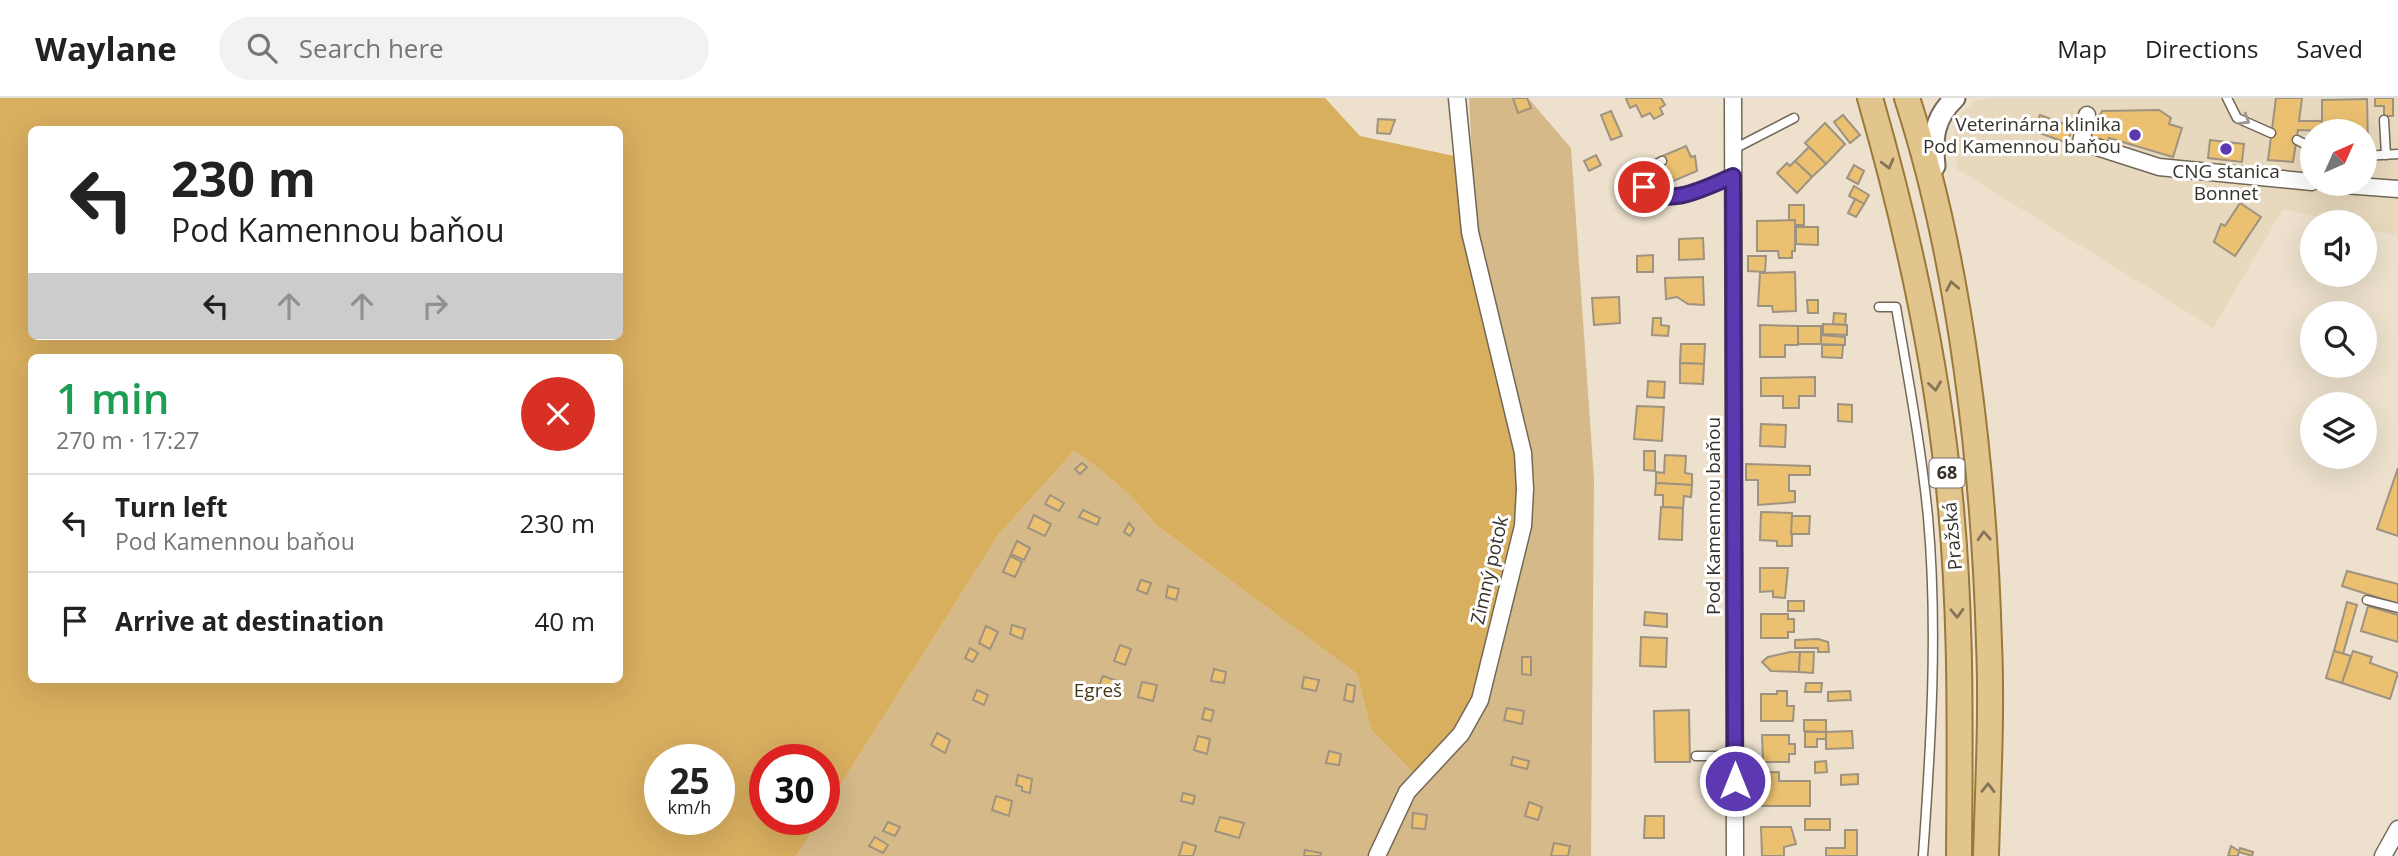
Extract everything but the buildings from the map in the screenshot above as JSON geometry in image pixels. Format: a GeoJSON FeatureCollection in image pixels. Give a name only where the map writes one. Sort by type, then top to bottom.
{"type":"FeatureCollection","features":[{"type":"Feature","properties":{"kind":"main road","name":"Pražská"},"geometry":{"type":"LineString","coordinates":[[1870,98],[1895,188],[1931,354],[1947,471],[1956,578],[1960,708],[1959,856]]}},
{"type":"Feature","properties":{"kind":"main road","name":"Pražská"},"geometry":{"type":"LineString","coordinates":[[1907,98],[1942,233],[1957,317],[1982,512],[1990,645],[1986,856]]}},
{"type":"Feature","properties":{"kind":"street","name":"Zimný potok"},"geometry":{"type":"LineString","coordinates":[[1377,856],[1407,792],[1461,734],[1480,701],[1523,526],[1523,453],[1469,232],[1457,98]]}},
{"type":"Feature","properties":{"kind":"street","name":"Pod Kamennou baňou"},"geometry":{"type":"LineString","coordinates":[[1733,98],[1735,856]]}},
{"type":"Feature","properties":{"kind":"street"},"geometry":{"type":"LineString","coordinates":[[1942,233],[1933,142],[1939,118],[1955,98]]}},
{"type":"Feature","properties":{"kind":"street"},"geometry":{"type":"LineString","coordinates":[[2087,115],[2081,142],[2159,167],[2300,181]]}},
{"type":"Feature","properties":{"kind":"street"},"geometry":{"type":"LineString","coordinates":[[2377,187],[2398,189]]}},
{"type":"Feature","properties":{"kind":"street"},"geometry":{"type":"LineString","coordinates":[[2384,856],[2398,829]]}},
{"type":"Feature","properties":{"kind":"lane"},"geometry":{"type":"LineString","coordinates":[[2227,98],[2237,118],[2271,133]]}},
{"type":"Feature","properties":{"kind":"lane"},"geometry":{"type":"LineString","coordinates":[[1732,150],[1794,118]]}},
{"type":"Feature","properties":{"kind":"lane"},"geometry":{"type":"LineString","coordinates":[[2384,120],[2386,155]]}},
{"type":"Feature","properties":{"kind":"lane"},"geometry":{"type":"LineString","coordinates":[[2377,155],[2398,154]]}},
{"type":"Feature","properties":{"kind":"lane"},"geometry":{"type":"LineString","coordinates":[[1662,161],[1647,169],[1643,177],[1644,187],[1650,193],[1662,196],[1681,195],[1733,176]]}},
{"type":"Feature","properties":{"kind":"lane"},"geometry":{"type":"LineString","coordinates":[[1879,307],[1896,307],[1918,432],[1928,517],[1933,611],[1930,762],[1923,856]]}},
{"type":"Feature","properties":{"kind":"lane"},"geometry":{"type":"LineString","coordinates":[[2367,600],[2398,608]]}},
{"type":"Feature","properties":{"kind":"lane"},"geometry":{"type":"LineString","coordinates":[[1696,756],[1735,756]]}},
{"type":"Feature","properties":{"kind":"shaded area"},"geometry":{"type":"Polygon","coordinates":[[[0,98],[1325,98],[1360,136],[1473,160],[1480,310],[1514,427],[1524,550],[1475,706],[1421,780],[1371,729],[1357,674],[1155,524],[1118,484],[1074,451],[999,534],[840,786],[840,744],[749,744],[749,835],[810,835],[796,856],[0,856],[0,98]]]}},
{"type":"Feature","properties":{"kind":"shaded area"},"geometry":{"type":"Polygon","coordinates":[[[1992,98],[2398,98],[2398,236],[2377,231],[2377,210],[2300,210],[2300,213],[2283,209],[2213,328],[1957,169],[1953,121],[1975,101],[1992,98]]]}},
{"type":"Feature","properties":{"kind":"green space","name":"Egreš"},"geometry":{"type":"Polygon","coordinates":[[[1469,98],[1528,98],[1571,148],[1594,479],[1591,856],[796,856],[810,835],[840,835],[840,786],[999,534],[1074,451],[1118,484],[1155,524],[1357,674],[1371,729],[1514,427],[1480,310],[1469,98]]]}},
{"type":"Feature","properties":{"kind":"place","name":"Veterinárna klinika Pod Kamennou baňou"},"geometry":{"type":"Point","coordinates":[2135,135]}},
{"type":"Feature","properties":{"kind":"place","name":"CNG stanica Bonnet"},"geometry":{"type":"Point","coordinates":[2226,149]}},
{"type":"Feature","properties":{"kind":"route"},"geometry":{"type":"LineString","coordinates":[[1644,187],[1650,193],[1662,196],[1681,195],[1733,176],[1735,781]]}}]}
